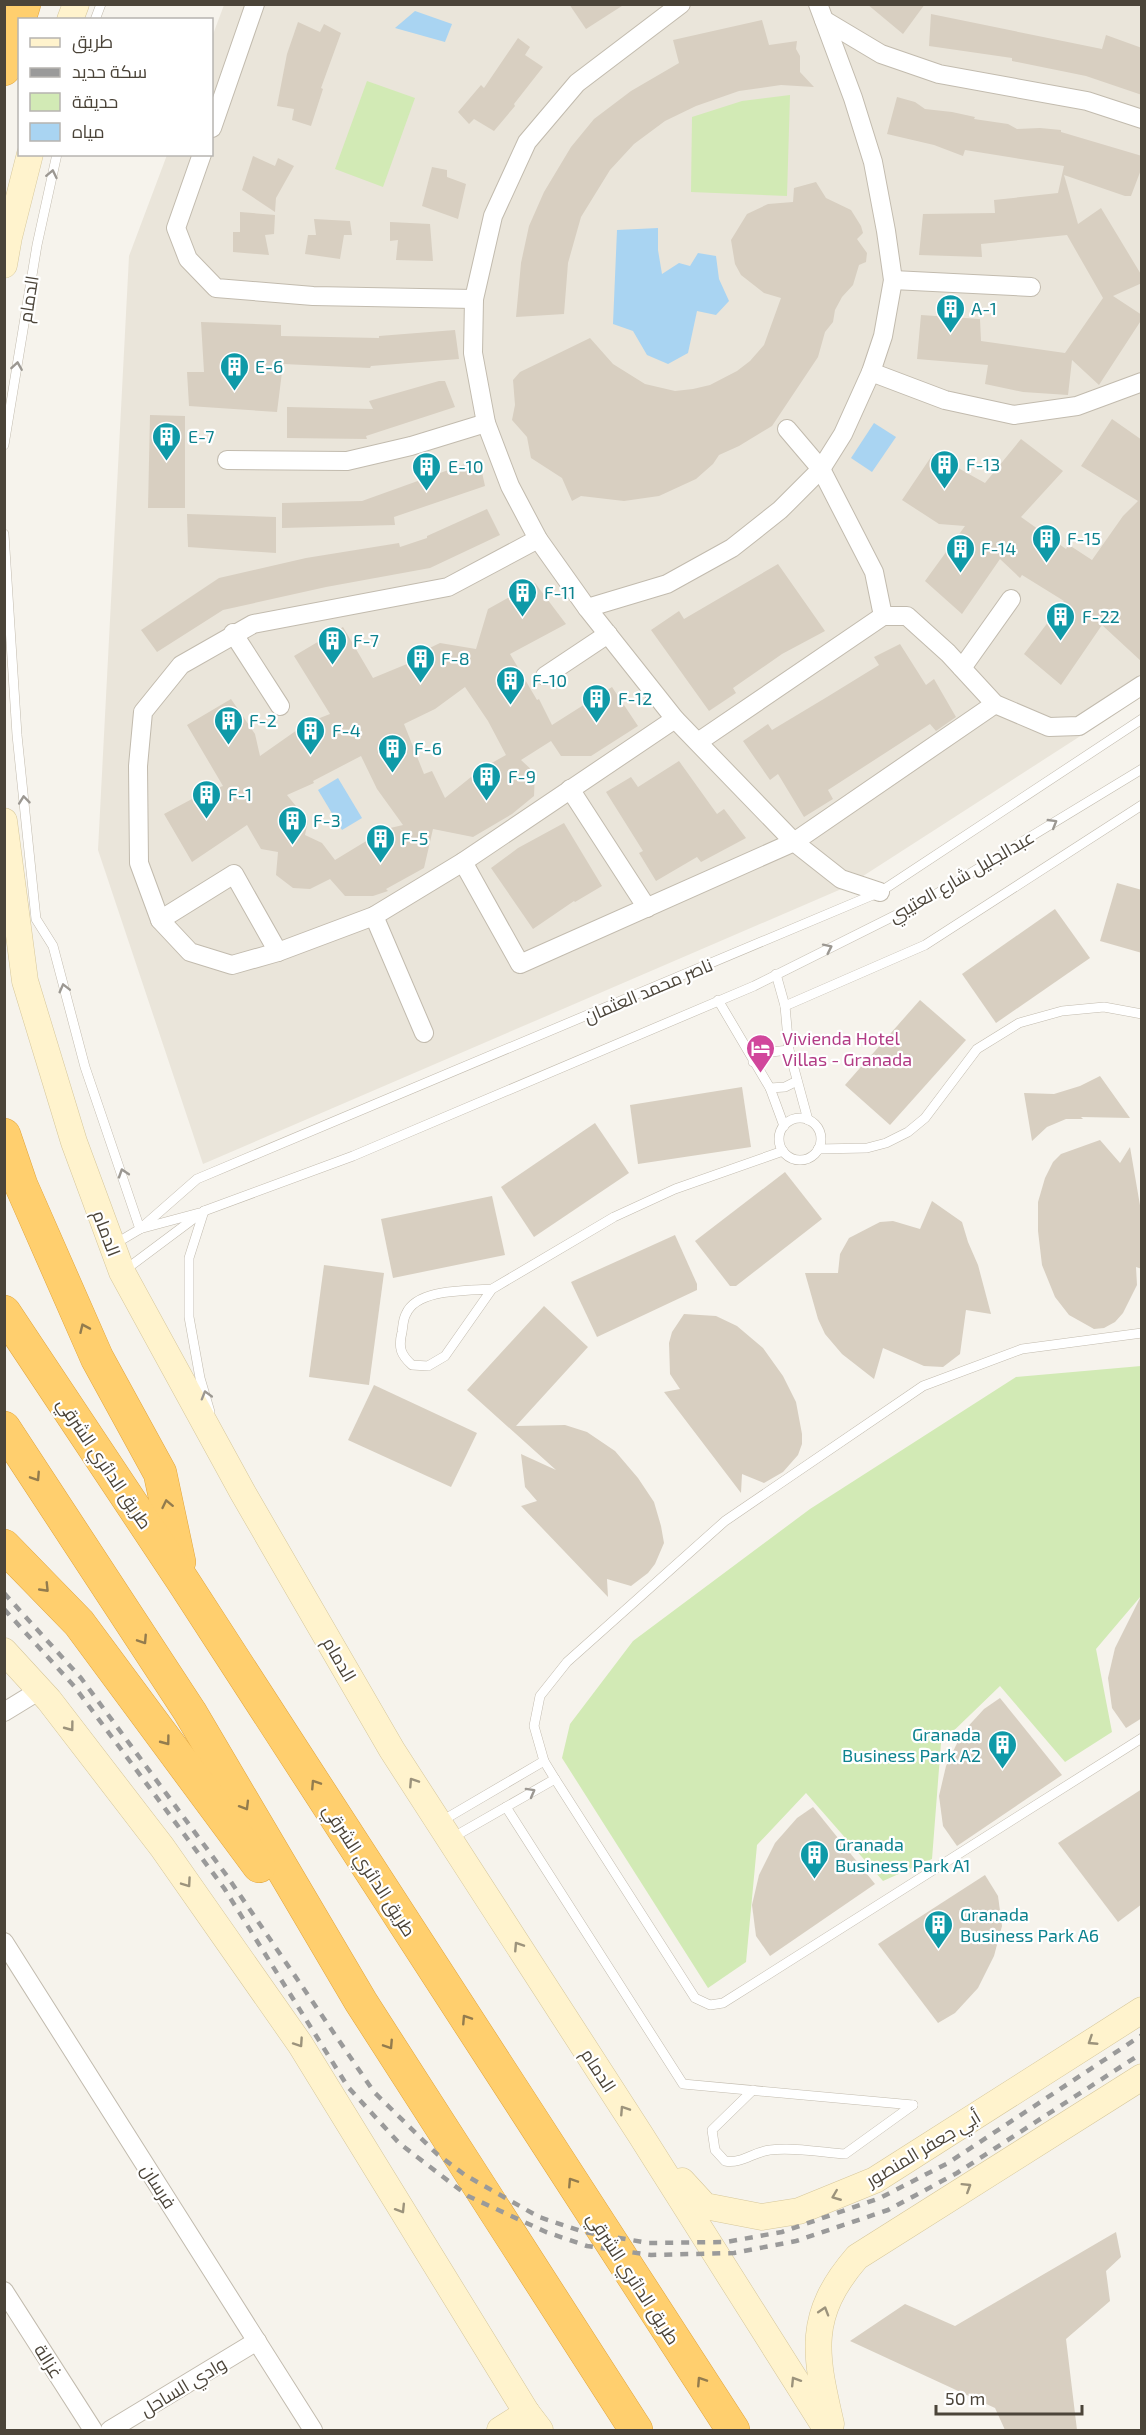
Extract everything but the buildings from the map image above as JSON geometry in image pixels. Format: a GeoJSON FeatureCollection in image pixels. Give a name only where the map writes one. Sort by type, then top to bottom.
{"type":"FeatureCollection","features":[{"type":"Feature","properties":{"kind":"highway"},"geometry":{"type":"LineString","coordinates":[[4,69],[18,24]]}},
{"type":"Feature","properties":{"kind":"highway"},"geometry":{"type":"LineString","coordinates":[[4,1136],[21,1185],[98,1358],[160,1473],[183,1581]]}},
{"type":"Feature","properties":{"kind":"highway","name":"طريق الدائري الشرقي"},"geometry":{"type":"LineString","coordinates":[[4,1312],[183,1581],[732,2430]]}},
{"type":"Feature","properties":{"kind":"highway"},"geometry":{"type":"LineString","coordinates":[[4,1428],[190,1712],[361,2002],[636,2430]]}},
{"type":"Feature","properties":{"kind":"highway"},"geometry":{"type":"LineString","coordinates":[[4,1546],[79,1623],[361,2002]]}},
{"type":"Feature","properties":{"kind":"street"},"geometry":{"type":"LineString","coordinates":[[213,125],[255,4]]}},
{"type":"Feature","properties":{"kind":"street"},"geometry":{"type":"LineString","coordinates":[[681,4],[577,83],[527,142],[493,216],[474,298],[473,353],[486,423],[510,486],[538,539],[587,608],[675,719],[794,842],[841,879],[880,892]]}},
{"type":"Feature","properties":{"kind":"street"},"geometry":{"type":"LineString","coordinates":[[821,12],[881,54],[939,74],[1087,101],[1142,119]]}},
{"type":"Feature","properties":{"kind":"street"},"geometry":{"type":"LineString","coordinates":[[587,608],[667,584],[732,548],[780,510],[821,469],[843,434],[871,372],[883,336],[893,280],[873,162],[853,98],[821,12]]}},
{"type":"Feature","properties":{"kind":"street","name":"الدمام"},"geometry":{"type":"LineString","coordinates":[[4,265],[29,156]]}},
{"type":"Feature","properties":{"kind":"street"},"geometry":{"type":"LineString","coordinates":[[201,156],[176,228],[188,259],[216,288],[313,296],[474,298]]}},
{"type":"Feature","properties":{"kind":"street"},"geometry":{"type":"LineString","coordinates":[[893,280],[1031,287]]}},
{"type":"Feature","properties":{"kind":"street"},"geometry":{"type":"LineString","coordinates":[[871,372],[945,400],[1014,415],[1077,406],[1142,382]]}},
{"type":"Feature","properties":{"kind":"street"},"geometry":{"type":"LineString","coordinates":[[227,460],[347,461],[411,446],[486,423]]}},
{"type":"Feature","properties":{"kind":"street"},"geometry":{"type":"LineString","coordinates":[[787,429],[821,469],[874,572],[883,616]]}},
{"type":"Feature","properties":{"kind":"street"},"geometry":{"type":"LineString","coordinates":[[538,539],[448,587],[253,624],[233,633],[181,665],[143,712],[138,766],[139,863],[160,920],[190,952],[232,964],[278,952],[374,916],[463,862],[675,719]]}},
{"type":"Feature","properties":{"kind":"street"},"geometry":{"type":"LineString","coordinates":[[962,668],[1011,599]]}},
{"type":"Feature","properties":{"kind":"street"},"geometry":{"type":"LineString","coordinates":[[698,742],[883,616],[907,616],[962,668],[995,704],[1049,727],[1079,726],[1142,685]]}},
{"type":"Feature","properties":{"kind":"street"},"geometry":{"type":"LineString","coordinates":[[233,633],[280,706]]}},
{"type":"Feature","properties":{"kind":"street"},"geometry":{"type":"LineString","coordinates":[[545,676],[608,634]]}},
{"type":"Feature","properties":{"kind":"street"},"geometry":{"type":"LineString","coordinates":[[463,862],[520,964],[794,842],[995,704]]}},
{"type":"Feature","properties":{"kind":"street"},"geometry":{"type":"LineString","coordinates":[[570,789],[647,908]]}},
{"type":"Feature","properties":{"kind":"street","name":"الدمام"},"geometry":{"type":"LineString","coordinates":[[4,820],[25,981],[74,1142],[122,1272],[243,1492],[392,1750],[640,2134],[826,2430]]}},
{"type":"Feature","properties":{"kind":"street"},"geometry":{"type":"LineString","coordinates":[[160,920],[234,874],[278,952]]}},
{"type":"Feature","properties":{"kind":"street"},"geometry":{"type":"LineString","coordinates":[[374,916],[424,1033]]}},
{"type":"Feature","properties":{"kind":"street"},"geometry":{"type":"LineString","coordinates":[[4,1651],[40,1690],[162,1847],[300,2044],[534,2422],[500,2430]]}},
{"type":"Feature","properties":{"kind":"street"},"geometry":{"type":"LineString","coordinates":[[4,1712],[40,1690]]}},
{"type":"Feature","properties":{"kind":"street","name":"فرسان"},"geometry":{"type":"LineString","coordinates":[[4,1942],[313,2430]]}},
{"type":"Feature","properties":{"kind":"street","name":"أبي جعفر المنصور"},"geometry":{"type":"LineString","coordinates":[[640,2134],[705,2206],[762,2217],[799,2211],[875,2180],[1142,2010]]}},
{"type":"Feature","properties":{"kind":"street"},"geometry":{"type":"LineString","coordinates":[[832,2430],[819,2371],[818,2332],[825,2306],[837,2279],[857,2257],[1142,2077]]}},
{"type":"Feature","properties":{"kind":"street","name":"غزالة"},"geometry":{"type":"LineString","coordinates":[[4,2292],[93,2430]]}},
{"type":"Feature","properties":{"kind":"street","name":"وادي الساحل"},"geometry":{"type":"LineString","coordinates":[[110,2430],[257,2341]]}},
{"type":"Feature","properties":{"kind":"lane","name":"الدمام"},"geometry":{"type":"LineString","coordinates":[[4,445],[37,244],[57,156]]}},
{"type":"Feature","properties":{"kind":"lane","name":"الدمام"},"geometry":{"type":"LineString","coordinates":[[4,534],[17,735],[36,919],[53,946],[85,1067],[140,1229],[204,1211]]}},
{"type":"Feature","properties":{"kind":"lane","name":"ناصر محمد العثمان"},"geometry":{"type":"LineString","coordinates":[[140,1229],[197,1179],[880,892],[1142,719]]}},
{"type":"Feature","properties":{"kind":"lane","name":"عبدالجليل شارع العتيبي"},"geometry":{"type":"LineString","coordinates":[[204,1211],[353,1156],[776,974],[928,899],[1142,769]]}},
{"type":"Feature","properties":{"kind":"lane"},"geometry":{"type":"LineString","coordinates":[[785,1006],[925,945],[1142,805]]}},
{"type":"Feature","properties":{"kind":"lane"},"geometry":{"type":"LineString","coordinates":[[776,974],[785,1006],[789,1050],[808,1120]]}},
{"type":"Feature","properties":{"kind":"lane"},"geometry":{"type":"LineString","coordinates":[[718,1000],[770,1088],[784,1126]]}},
{"type":"Feature","properties":{"kind":"lane"},"geometry":{"type":"LineString","coordinates":[[818,1149],[867,1148],[886,1143],[908,1132],[925,1118],[977,1049],[1019,1023],[1062,1011],[1104,1007],[1142,1014]]}},
{"type":"Feature","properties":{"kind":"lane"},"geometry":{"type":"LineString","coordinates":[[753,1062],[771,1052],[789,1050]]}},
{"type":"Feature","properties":{"kind":"lane"},"geometry":{"type":"LineString","coordinates":[[770,1088],[785,1087],[797,1081]]}},
{"type":"Feature","properties":{"kind":"lane"},"geometry":{"type":"LineString","coordinates":[[795,1119],[814,1123],[820,1135],[818,1149],[814,1154],[802,1160],[789,1156],[783,1151],[779,1138],[784,1126],[795,1119]]}},
{"type":"Feature","properties":{"kind":"lane"},"geometry":{"type":"LineString","coordinates":[[492,1289],[435,1294],[416,1300],[406,1313],[400,1340],[402,1355],[412,1365],[428,1366],[445,1356],[492,1289],[614,1217],[675,1189],[783,1151]]}},
{"type":"Feature","properties":{"kind":"lane"},"geometry":{"type":"LineString","coordinates":[[122,1272],[204,1211]]}},
{"type":"Feature","properties":{"kind":"lane"},"geometry":{"type":"LineString","coordinates":[[204,1211],[189,1258],[189,1317],[201,1378],[222,1451]]}},
{"type":"Feature","properties":{"kind":"lane"},"geometry":{"type":"LineString","coordinates":[[111,1246],[140,1229]]}},
{"type":"Feature","properties":{"kind":"lane"},"geometry":{"type":"LineString","coordinates":[[1142,1333],[1022,1349],[923,1386],[725,1521],[567,1662],[540,1696],[534,1726],[544,1761],[555,1779],[695,1998],[710,2005],[723,2003],[1142,1738]]}},
{"type":"Feature","properties":{"kind":"lane"},"geometry":{"type":"LineString","coordinates":[[444,1831],[544,1761]]}},
{"type":"Feature","properties":{"kind":"lane"},"geometry":{"type":"LineString","coordinates":[[444,1831],[508,1809],[555,1779]]}},
{"type":"Feature","properties":{"kind":"lane"},"geometry":{"type":"LineString","coordinates":[[508,1809],[684,2084],[753,2090],[787,2093],[913,2105],[845,2154],[788,2149],[766,2150],[741,2160],[725,2161],[718,2156],[715,2150],[712,2130],[753,2090]]}},
{"type":"Feature","properties":{"kind":"shaded area"},"geometry":{"type":"Polygon","coordinates":[[[224,5],[1141,5],[1141,697],[846,887],[203,1164],[98,850],[129,256],[167,156],[213,156],[213,34],[224,5]]]}},
{"type":"Feature","properties":{"kind":"green space"},"geometry":{"type":"Polygon","coordinates":[[[367,81],[415,98],[383,187],[335,169],[367,81]]]}},
{"type":"Feature","properties":{"kind":"green space"},"geometry":{"type":"Polygon","coordinates":[[[790,95],[787,196],[691,192],[692,117],[742,101],[790,95]]]}},
{"type":"Feature","properties":{"kind":"green space"},"geometry":{"type":"Polygon","coordinates":[[[1141,1366],[1141,1596],[1096,1649],[1112,1732],[1065,1762],[1000,1686],[941,1743],[932,1859],[883,1881],[806,1793],[757,1845],[746,1962],[708,1988],[562,1758],[570,1724],[633,1641],[810,1509],[1016,1377],[1141,1366]]]}},
{"type":"Feature","properties":{"kind":"water"},"geometry":{"type":"Polygon","coordinates":[[[415,11],[452,24],[445,42],[395,28],[415,11]]]}},
{"type":"Feature","properties":{"kind":"water"},"geometry":{"type":"Polygon","coordinates":[[[658,228],[658,250],[662,274],[679,263],[690,266],[698,253],[716,256],[719,279],[729,301],[716,315],[697,311],[688,353],[668,364],[647,355],[633,331],[613,324],[617,230],[658,228]]]}},
{"type":"Feature","properties":{"kind":"water"},"geometry":{"type":"Polygon","coordinates":[[[874,423],[896,437],[872,472],[851,458],[874,423]]]}},
{"type":"Feature","properties":{"kind":"water"},"geometry":{"type":"Polygon","coordinates":[[[338,778],[362,818],[342,830],[318,790],[338,778]]]}},
{"type":"Feature","properties":{"kind":"railway"},"geometry":{"type":"LineString","coordinates":[[4,1593],[81,1678],[227,1876],[374,2092],[437,2154],[465,2175],[539,2217],[584,2232],[649,2243],[726,2242],[782,2232],[880,2198],[948,2163],[1142,2035]]}},
{"type":"Feature","properties":{"kind":"railway"},"geometry":{"type":"LineString","coordinates":[[4,1609],[74,1686],[224,1888],[348,2087],[399,2143],[468,2196],[546,2232],[587,2246],[651,2255],[734,2253],[796,2241],[888,2210],[957,2173],[1142,2053]]}},
{"type":"Feature","properties":{"kind":"place","name":"A-1"},"geometry":{"type":"Point","coordinates":[950,334]}},
{"type":"Feature","properties":{"kind":"place","name":"E-6"},"geometry":{"type":"Point","coordinates":[234,392]}},
{"type":"Feature","properties":{"kind":"place","name":"E-7"},"geometry":{"type":"Point","coordinates":[167,462]}},
{"type":"Feature","properties":{"kind":"place","name":"F-13"},"geometry":{"type":"Point","coordinates":[945,490]}},
{"type":"Feature","properties":{"kind":"place","name":"E-10"},"geometry":{"type":"Point","coordinates":[427,492]}},
{"type":"Feature","properties":{"kind":"place","name":"F-15"},"geometry":{"type":"Point","coordinates":[1046,564]}},
{"type":"Feature","properties":{"kind":"place","name":"F-14"},"geometry":{"type":"Point","coordinates":[960,574]}},
{"type":"Feature","properties":{"kind":"place","name":"F-11"},"geometry":{"type":"Point","coordinates":[523,618]}},
{"type":"Feature","properties":{"kind":"place","name":"F-22"},"geometry":{"type":"Point","coordinates":[1061,642]}},
{"type":"Feature","properties":{"kind":"place","name":"F-7"},"geometry":{"type":"Point","coordinates":[332,666]}},
{"type":"Feature","properties":{"kind":"place","name":"F-8"},"geometry":{"type":"Point","coordinates":[420,684]}},
{"type":"Feature","properties":{"kind":"place","name":"F-10"},"geometry":{"type":"Point","coordinates":[511,706]}},
{"type":"Feature","properties":{"kind":"place","name":"F-12"},"geometry":{"type":"Point","coordinates":[597,724]}},
{"type":"Feature","properties":{"kind":"place","name":"F-2"},"geometry":{"type":"Point","coordinates":[228,746]}},
{"type":"Feature","properties":{"kind":"place","name":"F-4"},"geometry":{"type":"Point","coordinates":[311,756]}},
{"type":"Feature","properties":{"kind":"place","name":"F-6"},"geometry":{"type":"Point","coordinates":[393,774]}},
{"type":"Feature","properties":{"kind":"place","name":"F-9"},"geometry":{"type":"Point","coordinates":[487,802]}},
{"type":"Feature","properties":{"kind":"place","name":"F-1"},"geometry":{"type":"Point","coordinates":[207,820]}},
{"type":"Feature","properties":{"kind":"place","name":"F-3"},"geometry":{"type":"Point","coordinates":[292,846]}},
{"type":"Feature","properties":{"kind":"place","name":"F-5"},"geometry":{"type":"Point","coordinates":[380,864]}},
{"type":"Feature","properties":{"kind":"place","name":"Vivienda Hotel Villas - Granada"},"geometry":{"type":"Point","coordinates":[761,1074]}},
{"type":"Feature","properties":{"kind":"place","name":"Granada Business Park A2"},"geometry":{"type":"Point","coordinates":[1002,1770]}},
{"type":"Feature","properties":{"kind":"place","name":"Granada Business Park A1"},"geometry":{"type":"Point","coordinates":[814,1880]}},
{"type":"Feature","properties":{"kind":"place","name":"Granada Business Park A6"},"geometry":{"type":"Point","coordinates":[939,1950]}}]}
